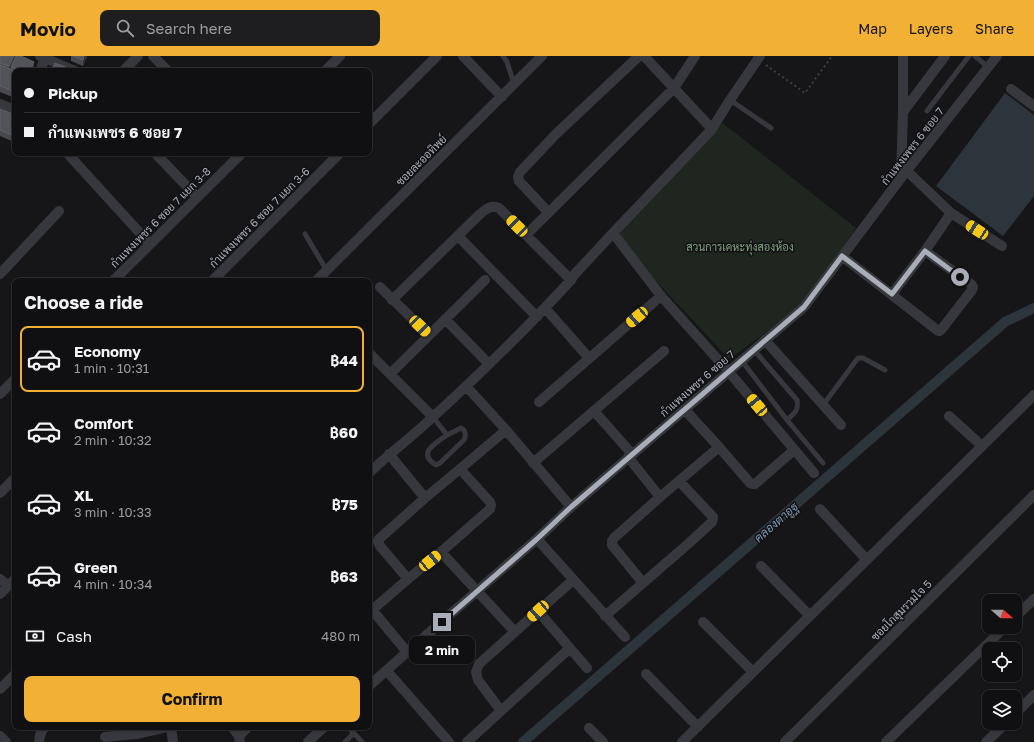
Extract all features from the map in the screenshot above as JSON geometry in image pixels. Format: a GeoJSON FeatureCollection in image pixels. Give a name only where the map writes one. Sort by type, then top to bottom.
{"type":"FeatureCollection","features":[{"type":"Feature","properties":{"kind":"street"},"geometry":{"type":"LineString","coordinates":[[126,68],[138,56]]}},
{"type":"Feature","properties":{"kind":"street"},"geometry":{"type":"LineString","coordinates":[[153,56],[165,68]]}},
{"type":"Feature","properties":{"kind":"street"},"geometry":{"type":"LineString","coordinates":[[372,121],[437,56]]}},
{"type":"Feature","properties":{"kind":"street"},"geometry":{"type":"LineString","coordinates":[[463,56],[502,97]]}},
{"type":"Feature","properties":{"kind":"street","name":"ซอยละออทิพย์"},"geometry":{"type":"LineString","coordinates":[[319,278],[542,56]]}},
{"type":"Feature","properties":{"kind":"street"},"geometry":{"type":"LineString","coordinates":[[548,212],[519,181],[518,178],[520,172],[556,134],[638,56]]}},
{"type":"Feature","properties":{"kind":"street"},"geometry":{"type":"LineString","coordinates":[[644,56],[712,129]]}},
{"type":"Feature","properties":{"kind":"street"},"geometry":{"type":"LineString","coordinates":[[526,235],[674,88],[694,56]]}},
{"type":"Feature","properties":{"kind":"street"},"geometry":{"type":"LineString","coordinates":[[903,56],[904,175],[951,213],[1002,246]]}},
{"type":"Feature","properties":{"kind":"street"},"geometry":{"type":"LineString","coordinates":[[903,112],[945,56]]}},
{"type":"Feature","properties":{"kind":"street","name":"กำแพงเพชร 6 ซอย 7"},"geometry":{"type":"LineString","coordinates":[[372,684],[537,539],[571,507],[804,307],[997,56]]}},
{"type":"Feature","properties":{"kind":"street"},"geometry":{"type":"LineString","coordinates":[[40,68],[42,57],[69,68]]}},
{"type":"Feature","properties":{"kind":"street"},"geometry":{"type":"LineString","coordinates":[[327,68],[335,58]]}},
{"type":"Feature","properties":{"kind":"street"},"geometry":{"type":"LineString","coordinates":[[372,470],[433,417],[537,317],[612,233],[712,129],[759,58]]}},
{"type":"Feature","properties":{"kind":"street"},"geometry":{"type":"LineString","coordinates":[[1011,89],[1033,104]]}},
{"type":"Feature","properties":{"kind":"street"},"geometry":{"type":"LineString","coordinates":[[0,104],[12,109]]}},
{"type":"Feature","properties":{"kind":"street"},"geometry":{"type":"LineString","coordinates":[[69,156],[150,244]]}},
{"type":"Feature","properties":{"kind":"street"},"geometry":{"type":"LineString","coordinates":[[158,156],[197,197]]}},
{"type":"Feature","properties":{"kind":"street","name":"กำแพงเพชร 6 ซอย 7 แยก 3-8"},"geometry":{"type":"LineString","coordinates":[[116,278],[239,156]]}},
{"type":"Feature","properties":{"kind":"street","name":"กำแพงเพชร 6 ซอย 7 แยก 3-6"},"geometry":{"type":"LineString","coordinates":[[215,278],[337,156]]}},
{"type":"Feature","properties":{"kind":"street"},"geometry":{"type":"LineString","coordinates":[[392,300],[479,215],[487,209],[496,206],[571,280]]}},
{"type":"Feature","properties":{"kind":"street"},"geometry":{"type":"LineString","coordinates":[[0,274],[59,211]]}},
{"type":"Feature","properties":{"kind":"street"},"geometry":{"type":"LineString","coordinates":[[892,294],[925,251],[951,213]]}},
{"type":"Feature","properties":{"kind":"street"},"geometry":{"type":"LineString","coordinates":[[612,233],[661,296],[729,372],[814,473]]}},
{"type":"Feature","properties":{"kind":"street"},"geometry":{"type":"LineString","coordinates":[[458,236],[537,317]]}},
{"type":"Feature","properties":{"kind":"street"},"geometry":{"type":"LineString","coordinates":[[842,256],[939,331],[973,287],[925,251]]}},
{"type":"Feature","properties":{"kind":"street"},"geometry":{"type":"LineString","coordinates":[[390,374],[485,280]]}},
{"type":"Feature","properties":{"kind":"street"},"geometry":{"type":"LineString","coordinates":[[380,287],[429,335]]}},
{"type":"Feature","properties":{"kind":"street"},"geometry":{"type":"LineString","coordinates":[[539,402],[661,296]]}},
{"type":"Feature","properties":{"kind":"street"},"geometry":{"type":"LineString","coordinates":[[545,308],[589,358]]}},
{"type":"Feature","properties":{"kind":"street"},"geometry":{"type":"LineString","coordinates":[[445,318],[488,364]]}},
{"type":"Feature","properties":{"kind":"street"},"geometry":{"type":"LineString","coordinates":[[765,340],[841,425]]}},
{"type":"Feature","properties":{"kind":"street"},"geometry":{"type":"LineString","coordinates":[[533,463],[664,352]]}},
{"type":"Feature","properties":{"kind":"street"},"geometry":{"type":"LineString","coordinates":[[372,356],[433,417]]}},
{"type":"Feature","properties":{"kind":"street"},"geometry":{"type":"LineString","coordinates":[[0,394],[12,382]]}},
{"type":"Feature","properties":{"kind":"street"},"geometry":{"type":"LineString","coordinates":[[466,386],[506,430],[571,507]]}},
{"type":"Feature","properties":{"kind":"street"},"geometry":{"type":"LineString","coordinates":[[682,742],[1034,395]]}},
{"type":"Feature","properties":{"kind":"street"},"geometry":{"type":"LineString","coordinates":[[685,410],[750,483],[755,484],[794,450]]}},
{"type":"Feature","properties":{"kind":"street"},"geometry":{"type":"LineString","coordinates":[[594,411],[660,497]]}},
{"type":"Feature","properties":{"kind":"street"},"geometry":{"type":"LineString","coordinates":[[950,416],[982,446]]}},
{"type":"Feature","properties":{"kind":"street"},"geometry":{"type":"LineString","coordinates":[[408,579],[380,546],[378,540],[425,498],[506,430]]}},
{"type":"Feature","properties":{"kind":"street"},"geometry":{"type":"LineString","coordinates":[[643,583],[612,545],[612,541],[660,497],[719,447]]}},
{"type":"Feature","properties":{"kind":"street"},"geometry":{"type":"LineString","coordinates":[[389,454],[425,498]]}},
{"type":"Feature","properties":{"kind":"street"},"geometry":{"type":"LineString","coordinates":[[372,607],[441,552],[490,508],[490,502],[460,469]]}},
{"type":"Feature","properties":{"kind":"street"},"geometry":{"type":"LineString","coordinates":[[0,493],[12,481]]}},
{"type":"Feature","properties":{"kind":"street"},"geometry":{"type":"LineString","coordinates":[[605,616],[712,522],[713,517],[679,482]]}},
{"type":"Feature","properties":{"kind":"street","name":"ซอยโกสุมรวมใจ 5"},"geometry":{"type":"LineString","coordinates":[[785,742],[1034,495]]}},
{"type":"Feature","properties":{"kind":"street"},"geometry":{"type":"LineString","coordinates":[[820,509],[867,560]]}},
{"type":"Feature","properties":{"kind":"street"},"geometry":{"type":"LineString","coordinates":[[537,539],[625,638]]}},
{"type":"Feature","properties":{"kind":"street"},"geometry":{"type":"LineString","coordinates":[[441,552],[515,632]]}},
{"type":"Feature","properties":{"kind":"street"},"geometry":{"type":"LineString","coordinates":[[761,566],[810,616]]}},
{"type":"Feature","properties":{"kind":"street"},"geometry":{"type":"LineString","coordinates":[[0,579],[11,583],[0,594]]}},
{"type":"Feature","properties":{"kind":"street"},"geometry":{"type":"LineString","coordinates":[[501,711],[478,680],[476,672],[479,664],[573,580]]}},
{"type":"Feature","properties":{"kind":"street"},"geometry":{"type":"LineString","coordinates":[[1022,610],[1034,599]]}},
{"type":"Feature","properties":{"kind":"street"},"geometry":{"type":"LineString","coordinates":[[372,609],[407,652]]}},
{"type":"Feature","properties":{"kind":"street"},"geometry":{"type":"LineString","coordinates":[[538,611],[587,668]]}},
{"type":"Feature","properties":{"kind":"street"},"geometry":{"type":"LineString","coordinates":[[703,622],[753,672]]}},
{"type":"Feature","properties":{"kind":"street"},"geometry":{"type":"LineString","coordinates":[[886,742],[998,634]]}},
{"type":"Feature","properties":{"kind":"street"},"geometry":{"type":"LineString","coordinates":[[467,742],[570,648]]}},
{"type":"Feature","properties":{"kind":"street"},"geometry":{"type":"LineString","coordinates":[[387,671],[449,742]]}},
{"type":"Feature","properties":{"kind":"street"},"geometry":{"type":"LineString","coordinates":[[646,674],[698,727]]}},
{"type":"Feature","properties":{"kind":"street"},"geometry":{"type":"LineString","coordinates":[[0,688],[12,677]]}},
{"type":"Feature","properties":{"kind":"street"},"geometry":{"type":"LineString","coordinates":[[1022,707],[1034,695]]}},
{"type":"Feature","properties":{"kind":"street"},"geometry":{"type":"LineString","coordinates":[[589,728],[603,742]]}},
{"type":"Feature","properties":{"kind":"street"},"geometry":{"type":"LineString","coordinates":[[39,742],[40,734],[42,730]]}},
{"type":"Feature","properties":{"kind":"street"},"geometry":{"type":"LineString","coordinates":[[105,737],[136,734],[154,730]]}},
{"type":"Feature","properties":{"kind":"street"},"geometry":{"type":"LineString","coordinates":[[171,730],[173,742]]}},
{"type":"Feature","properties":{"kind":"street"},"geometry":{"type":"LineString","coordinates":[[234,730],[239,739],[246,730]]}},
{"type":"Feature","properties":{"kind":"street"},"geometry":{"type":"LineString","coordinates":[[308,742],[321,730]]}},
{"type":"Feature","properties":{"kind":"street"},"geometry":{"type":"LineString","coordinates":[[986,742],[999,730]]}},
{"type":"Feature","properties":{"kind":"street"},"geometry":{"type":"LineString","coordinates":[[0,736],[6,742]]}},
{"type":"Feature","properties":{"kind":"lane"},"geometry":{"type":"LineString","coordinates":[[503,56],[507,62],[514,84]]}},
{"type":"Feature","properties":{"kind":"lane"},"geometry":{"type":"LineString","coordinates":[[927,111],[969,56]]}},
{"type":"Feature","properties":{"kind":"lane"},"geometry":{"type":"LineString","coordinates":[[976,56],[988,67]]}},
{"type":"Feature","properties":{"kind":"lane"},"geometry":{"type":"LineString","coordinates":[[730,100],[771,128]]}},
{"type":"Feature","properties":{"kind":"lane"},"geometry":{"type":"LineString","coordinates":[[305,234],[327,271]]}},
{"type":"Feature","properties":{"kind":"lane"},"geometry":{"type":"LineString","coordinates":[[754,350],[797,400],[797,410],[787,420]]}},
{"type":"Feature","properties":{"kind":"lane"},"geometry":{"type":"LineString","coordinates":[[823,405],[858,358],[864,358],[885,370]]}},
{"type":"Feature","properties":{"kind":"lane"},"geometry":{"type":"LineString","coordinates":[[742,360],[787,420],[823,463]]}},
{"type":"Feature","properties":{"kind":"lane"},"geometry":{"type":"LineString","coordinates":[[433,417],[447,435]]}},
{"type":"Feature","properties":{"kind":"lane"},"geometry":{"type":"LineString","coordinates":[[461,428],[465,432],[464,440],[436,465],[429,460],[427,453],[430,448],[447,435],[461,428]]}},
{"type":"Feature","properties":{"kind":"lane"},"geometry":{"type":"LineString","coordinates":[[351,730],[362,742]]}},
{"type":"Feature","properties":{"kind":"lane"},"geometry":{"type":"LineString","coordinates":[[344,742],[354,733]]}},
{"type":"Feature","properties":{"kind":"path"},"geometry":{"type":"LineString","coordinates":[[759,58],[806,93],[832,56]]}},
{"type":"Feature","properties":{"kind":"green space","name":"สวนการเคหะทุ่งสองห้อง"},"geometry":{"type":"Polygon","coordinates":[[[720,121],[856,228],[803,306],[729,359],[616,238],[720,121]]]}},
{"type":"Feature","properties":{"kind":"shaded area"},"geometry":{"type":"Polygon","coordinates":[[[1005,93],[1034,115],[1034,196],[1003,236],[936,186],[1005,93]]]}},
{"type":"Feature","properties":{"kind":"building"},"geometry":{"type":"Polygon","coordinates":[[[0,56],[14,56],[9,66],[0,63],[0,56]]]}},
{"type":"Feature","properties":{"kind":"building"},"geometry":{"type":"Polygon","coordinates":[[[16,56],[21,56],[34,62],[31,68],[11,67],[16,56]]]}},
{"type":"Feature","properties":{"kind":"building"},"geometry":{"type":"Polygon","coordinates":[[[73,56],[84,56],[83,60],[73,56]]]}},
{"type":"Feature","properties":{"kind":"building"},"geometry":{"type":"Polygon","coordinates":[[[55,63],[68,68],[53,68],[55,63]]]}},
{"type":"Feature","properties":{"kind":"building"},"geometry":{"type":"Polygon","coordinates":[[[0,65],[12,70],[12,91],[0,86],[0,65]]]}},
{"type":"Feature","properties":{"kind":"building"},"geometry":{"type":"Polygon","coordinates":[[[0,109],[12,114],[12,135],[0,130],[0,109]]]}},
{"type":"Feature","properties":{"kind":"waterway","name":"คลองตาอูฐ"},"geometry":{"type":"LineString","coordinates":[[523,742],[1005,322],[1034,308]]}},
{"type":"Feature","properties":{"kind":"route"},"geometry":{"type":"LineString","coordinates":[[442,622],[537,539],[571,507],[804,307],[842,256],[892,294],[925,251],[960,277]]}}]}
